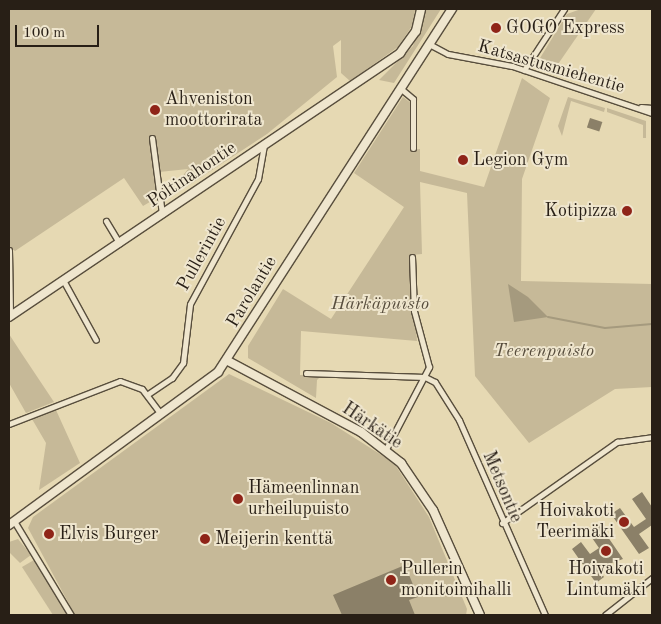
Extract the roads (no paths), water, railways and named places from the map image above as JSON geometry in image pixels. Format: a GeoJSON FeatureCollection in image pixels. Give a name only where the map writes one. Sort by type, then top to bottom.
{"type":"FeatureCollection","features":[{"type":"Feature","properties":{"kind":"main road","name":"Poltinahontie"},"geometry":{"type":"LineString","coordinates":[[10,316],[400,53],[416,30],[421,9]]}},
{"type":"Feature","properties":{"kind":"main road","name":"Parolantie"},"geometry":{"type":"LineString","coordinates":[[11,523],[161,414],[228,361],[452,9]]}},
{"type":"Feature","properties":{"kind":"main road","name":"Härkätie"},"geometry":{"type":"LineString","coordinates":[[228,361],[386,449],[430,504],[480,615]]}},
{"type":"Feature","properties":{"kind":"main road"},"geometry":{"type":"LineString","coordinates":[[9,513],[11,523]]}},
{"type":"Feature","properties":{"kind":"street"},"geometry":{"type":"LineString","coordinates":[[524,70],[564,9]]}},
{"type":"Feature","properties":{"kind":"street","name":"Katsastusmiehentie"},"geometry":{"type":"LineString","coordinates":[[429,44],[448,54],[524,70],[638,106],[652,113]]}},
{"type":"Feature","properties":{"kind":"street"},"geometry":{"type":"LineString","coordinates":[[400,88],[413,99],[413,148]]}},
{"type":"Feature","properties":{"kind":"street","name":"Katsastusmiehentie"},"geometry":{"type":"LineString","coordinates":[[638,106],[652,108]]}},
{"type":"Feature","properties":{"kind":"street"},"geometry":{"type":"LineString","coordinates":[[152,138],[162,214]]}},
{"type":"Feature","properties":{"kind":"street","name":"Pullerintie"},"geometry":{"type":"LineString","coordinates":[[148,394],[172,378],[183,363],[192,298],[258,179],[264,145]]}},
{"type":"Feature","properties":{"kind":"street"},"geometry":{"type":"LineString","coordinates":[[106,221],[119,243]]}},
{"type":"Feature","properties":{"kind":"street"},"geometry":{"type":"LineString","coordinates":[[9,250],[10,316]]}},
{"type":"Feature","properties":{"kind":"street"},"geometry":{"type":"LineString","coordinates":[[386,449],[429,367],[414,311],[412,257]]}},
{"type":"Feature","properties":{"kind":"street"},"geometry":{"type":"LineString","coordinates":[[63,280],[96,340]]}},
{"type":"Feature","properties":{"kind":"street"},"geometry":{"type":"LineString","coordinates":[[306,373],[425,377]]}},
{"type":"Feature","properties":{"kind":"street","name":"Metsontie"},"geometry":{"type":"LineString","coordinates":[[425,377],[435,382],[458,420],[545,615]]}},
{"type":"Feature","properties":{"kind":"street"},"geometry":{"type":"LineString","coordinates":[[9,424],[120,381],[134,384],[148,394],[161,414]]}},
{"type":"Feature","properties":{"kind":"street"},"geometry":{"type":"LineString","coordinates":[[502,522],[617,442],[652,436]]}},
{"type":"Feature","properties":{"kind":"street"},"geometry":{"type":"LineString","coordinates":[[11,523],[71,615]]}},
{"type":"Feature","properties":{"kind":"street"},"geometry":{"type":"LineString","coordinates":[[605,615],[652,578]]}},
{"type":"Feature","properties":{"kind":"waterway"},"geometry":{"type":"LineString","coordinates":[[548,317],[605,328],[652,324]]}},
{"type":"Feature","properties":{"kind":"place","name":"GOGO Express"},"geometry":{"type":"Point","coordinates":[496,28]}},
{"type":"Feature","properties":{"kind":"place","name":"Ahveniston moottorirata"},"geometry":{"type":"Point","coordinates":[155,110]}},
{"type":"Feature","properties":{"kind":"place","name":"Legion Gym"},"geometry":{"type":"Point","coordinates":[463,160]}},
{"type":"Feature","properties":{"kind":"place","name":"Kotipizza"},"geometry":{"type":"Point","coordinates":[627,211]}},
{"type":"Feature","properties":{"kind":"place","name":"Hämeenlinnan urheilupuisto"},"geometry":{"type":"Point","coordinates":[238,499]}},
{"type":"Feature","properties":{"kind":"place","name":"Hoivakoti Teerimäki"},"geometry":{"type":"Point","coordinates":[624,522]}},
{"type":"Feature","properties":{"kind":"place","name":"Elvis Burger"},"geometry":{"type":"Point","coordinates":[49,534]}},
{"type":"Feature","properties":{"kind":"place","name":"Meijerin kenttä"},"geometry":{"type":"Point","coordinates":[205,539]}},
{"type":"Feature","properties":{"kind":"place","name":"Hoivakoti Lintumäki"},"geometry":{"type":"Point","coordinates":[606,551]}},
{"type":"Feature","properties":{"kind":"place","name":"Pullerin monitoimihalli"},"geometry":{"type":"Point","coordinates":[391,580]}},
{"type":"Feature","properties":{"kind":"park label","name":"Härkäpuisto"},"geometry":{"type":"Point","coordinates":[380,304]}},
{"type":"Feature","properties":{"kind":"park label","name":"Teerenpuisto"},"geometry":{"type":"Point","coordinates":[544,351]}}]}
